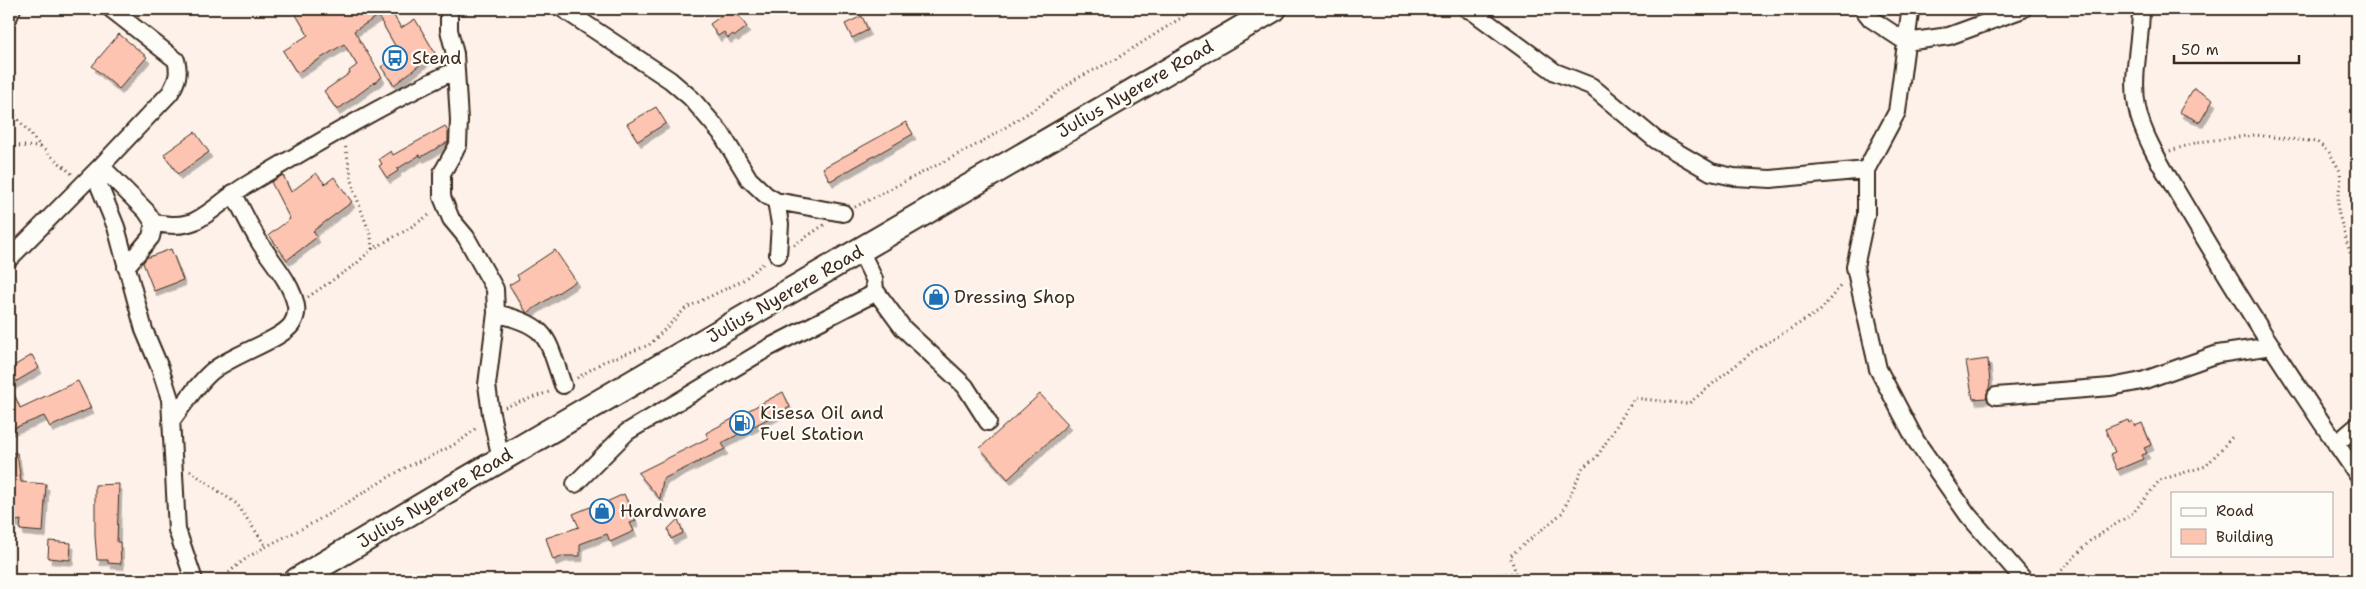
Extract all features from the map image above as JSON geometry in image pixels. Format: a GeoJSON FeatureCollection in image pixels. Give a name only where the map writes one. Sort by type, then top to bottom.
{"type":"FeatureCollection","features":[{"type":"Feature","properties":{"kind":"highway","name":"Julius Nyerere Road"},"geometry":{"type":"LineString","coordinates":[[297,580],[501,459],[1274,9]]}},
{"type":"Feature","properties":{"kind":"street"},"geometry":{"type":"LineString","coordinates":[[9,16],[12,9]]}},
{"type":"Feature","properties":{"kind":"street"},"geometry":{"type":"LineString","coordinates":[[449,9],[449,30],[455,54],[459,120],[458,145],[442,173],[441,184],[444,205],[487,272],[495,289],[496,313],[487,385],[490,414],[501,459]]}},
{"type":"Feature","properties":{"kind":"street"},"geometry":{"type":"LineString","coordinates":[[564,9],[670,80],[691,98],[721,133],[749,179],[766,195],[776,202],[843,213]]}},
{"type":"Feature","properties":{"kind":"street"},"geometry":{"type":"LineString","coordinates":[[1467,9],[1555,72],[1591,86],[1656,140],[1710,172],[1734,177],[1771,179],[1866,170]]}},
{"type":"Feature","properties":{"kind":"street"},"geometry":{"type":"LineString","coordinates":[[1863,9],[1871,19],[1906,42],[1949,36],[2023,9]]}},
{"type":"Feature","properties":{"kind":"street"},"geometry":{"type":"LineString","coordinates":[[1908,9],[1906,42],[1897,112],[1866,170],[1866,215],[1855,267],[1878,369],[1916,441],[1968,516],[2024,580]]}},
{"type":"Feature","properties":{"kind":"street"},"geometry":{"type":"LineString","coordinates":[[2141,9],[2135,90],[2141,124],[2228,277],[2357,474]]}},
{"type":"Feature","properties":{"kind":"street"},"geometry":{"type":"LineString","coordinates":[[9,259],[170,93],[178,80],[176,60],[115,10]]}},
{"type":"Feature","properties":{"kind":"street"},"geometry":{"type":"LineString","coordinates":[[154,223],[174,226],[196,220],[233,192],[342,129],[411,91],[456,70]]}},
{"type":"Feature","properties":{"kind":"street"},"geometry":{"type":"LineString","coordinates":[[93,174],[146,211],[154,223],[151,238],[126,266]]}},
{"type":"Feature","properties":{"kind":"street"},"geometry":{"type":"LineString","coordinates":[[93,174],[116,228],[144,330],[160,368],[170,399],[177,530],[194,580]]}},
{"type":"Feature","properties":{"kind":"street"},"geometry":{"type":"LineString","coordinates":[[172,420],[192,392],[211,372],[232,358],[279,335],[291,326],[295,317],[296,306],[292,294],[260,242],[233,192]]}},
{"type":"Feature","properties":{"kind":"street"},"geometry":{"type":"LineString","coordinates":[[776,202],[780,224],[778,254]]}},
{"type":"Feature","properties":{"kind":"street"},"geometry":{"type":"LineString","coordinates":[[860,250],[874,279],[875,290],[903,328],[965,386],[988,422]]}},
{"type":"Feature","properties":{"kind":"street"},"geometry":{"type":"LineString","coordinates":[[576,484],[627,432],[768,348],[871,295],[875,290]]}},
{"type":"Feature","properties":{"kind":"street"},"geometry":{"type":"LineString","coordinates":[[496,313],[518,318],[536,328],[546,338],[563,385]]}},
{"type":"Feature","properties":{"kind":"street"},"geometry":{"type":"LineString","coordinates":[[1996,396],[2111,387],[2134,383],[2218,354],[2272,346]]}},
{"type":"Feature","properties":{"kind":"street"},"geometry":{"type":"LineString","coordinates":[[2336,444],[2357,426]]}},
{"type":"Feature","properties":{"kind":"path"},"geometry":{"type":"LineString","coordinates":[[778,254],[843,213],[982,142],[1036,108],[1076,79],[1116,58],[1195,9]]}},
{"type":"Feature","properties":{"kind":"path"},"geometry":{"type":"LineString","coordinates":[[9,108],[40,147]]}},
{"type":"Feature","properties":{"kind":"path"},"geometry":{"type":"LineString","coordinates":[[342,129],[354,190],[371,237],[372,249]]}},
{"type":"Feature","properties":{"kind":"path"},"geometry":{"type":"LineString","coordinates":[[2158,156],[2198,142],[2255,135],[2317,142],[2329,152],[2340,171],[2341,184],[2338,194],[2338,211],[2352,258],[2357,262]]}},
{"type":"Feature","properties":{"kind":"path"},"geometry":{"type":"LineString","coordinates":[[9,145],[40,147],[93,174]]}},
{"type":"Feature","properties":{"kind":"path"},"geometry":{"type":"LineString","coordinates":[[296,306],[356,264],[372,249],[405,231],[444,205]]}},
{"type":"Feature","properties":{"kind":"path"},"geometry":{"type":"LineString","coordinates":[[1488,580],[1494,574],[1516,573],[1510,556],[1562,513],[1583,467],[1597,458],[1634,398],[1688,404],[1752,352],[1820,311],[1855,267]]}},
{"type":"Feature","properties":{"kind":"path"},"geometry":{"type":"LineString","coordinates":[[2034,580],[2058,574],[2090,541],[2133,513],[2160,480],[2206,466],[2234,435]]}},
{"type":"Feature","properties":{"kind":"path"},"geometry":{"type":"LineString","coordinates":[[174,462],[238,504],[265,545]]}},
{"type":"Feature","properties":{"kind":"building"},"geometry":{"type":"Polygon","coordinates":[[[302,9],[390,9],[401,28],[415,19],[435,53],[394,85],[381,67],[400,54],[378,16],[354,31],[382,77],[337,110],[324,91],[350,73],[349,71],[357,65],[344,44],[297,73],[283,51],[308,35],[295,13],[302,9]]]}},
{"type":"Feature","properties":{"kind":"building"},"geometry":{"type":"Polygon","coordinates":[[[731,9],[734,9],[747,27],[735,36],[733,34],[728,38],[724,32],[718,36],[710,24],[731,9]]]}},
{"type":"Feature","properties":{"kind":"building"},"geometry":{"type":"Polygon","coordinates":[[[862,16],[868,30],[852,38],[845,24],[862,16]]]}},
{"type":"Feature","properties":{"kind":"building"},"geometry":{"type":"Polygon","coordinates":[[[119,34],[147,57],[119,89],[92,66],[119,34]]]}},
{"type":"Feature","properties":{"kind":"building"},"geometry":{"type":"Polygon","coordinates":[[[2194,88],[2213,100],[2200,122],[2179,112],[2194,88]]]}},
{"type":"Feature","properties":{"kind":"building"},"geometry":{"type":"Polygon","coordinates":[[[656,107],[666,123],[638,141],[627,124],[656,107]]]}},
{"type":"Feature","properties":{"kind":"building"},"geometry":{"type":"Polygon","coordinates":[[[906,122],[913,134],[830,181],[823,168],[906,122]]]}},
{"type":"Feature","properties":{"kind":"building"},"geometry":{"type":"Polygon","coordinates":[[[445,126],[448,132],[448,142],[421,157],[420,155],[397,169],[398,171],[387,178],[379,166],[382,164],[379,159],[391,151],[393,155],[445,126]]]}},
{"type":"Feature","properties":{"kind":"building"},"geometry":{"type":"Polygon","coordinates":[[[195,132],[209,152],[178,174],[164,154],[195,132]]]}},
{"type":"Feature","properties":{"kind":"building"},"geometry":{"type":"Polygon","coordinates":[[[316,173],[325,184],[334,177],[352,202],[313,231],[317,237],[287,260],[269,235],[290,219],[271,182],[283,175],[291,192],[316,173]]]}},
{"type":"Feature","properties":{"kind":"building"},"geometry":{"type":"Polygon","coordinates":[[[171,249],[183,280],[154,291],[143,263],[146,258],[171,249]]]}},
{"type":"Feature","properties":{"kind":"building"},"geometry":{"type":"Polygon","coordinates":[[[555,250],[576,281],[527,313],[509,285],[519,279],[517,275],[555,250]]]}},
{"type":"Feature","properties":{"kind":"building"},"geometry":{"type":"Polygon","coordinates":[[[32,355],[39,368],[10,385],[20,408],[78,381],[91,408],[50,427],[44,416],[9,430],[9,369],[32,355]]]}},
{"type":"Feature","properties":{"kind":"building"},"geometry":{"type":"Polygon","coordinates":[[[1988,359],[1990,384],[1986,398],[1973,399],[1966,362],[1988,359]]]}},
{"type":"Feature","properties":{"kind":"building"},"geometry":{"type":"Polygon","coordinates":[[[783,392],[790,407],[722,443],[725,449],[663,479],[660,499],[638,473],[708,438],[706,433],[783,392]]]}},
{"type":"Feature","properties":{"kind":"building"},"geometry":{"type":"Polygon","coordinates":[[[1040,394],[1068,424],[1008,479],[980,448],[1040,394]]]}},
{"type":"Feature","properties":{"kind":"building"},"geometry":{"type":"Polygon","coordinates":[[[2128,420],[2129,423],[2132,421],[2135,426],[2142,423],[2151,445],[2144,448],[2147,453],[2142,455],[2143,459],[2117,470],[2110,454],[2115,452],[2105,429],[2128,420]]]}},
{"type":"Feature","properties":{"kind":"building"},"geometry":{"type":"Polygon","coordinates":[[[9,453],[17,453],[21,482],[46,484],[43,532],[20,530],[21,520],[9,523],[9,453]]]}},
{"type":"Feature","properties":{"kind":"building"},"geometry":{"type":"Polygon","coordinates":[[[119,484],[117,542],[120,542],[121,564],[108,563],[108,560],[97,560],[95,536],[95,485],[119,484]]]}},
{"type":"Feature","properties":{"kind":"building"},"geometry":{"type":"Polygon","coordinates":[[[624,494],[636,521],[630,523],[634,531],[610,542],[607,534],[580,544],[580,556],[564,556],[553,560],[546,538],[579,527],[573,514],[590,507],[591,509],[624,494]]]}},
{"type":"Feature","properties":{"kind":"building"},"geometry":{"type":"Polygon","coordinates":[[[678,519],[683,533],[671,539],[668,529],[678,519]]]}},
{"type":"Feature","properties":{"kind":"building"},"geometry":{"type":"Polygon","coordinates":[[[49,541],[71,543],[70,560],[48,558],[49,541]]]}},
{"type":"Feature","properties":{"kind":"place","name":"Stend"},"geometry":{"type":"Point","coordinates":[395,58]}},
{"type":"Feature","properties":{"kind":"place","name":"Dressing Shop"},"geometry":{"type":"Point","coordinates":[936,297]}},
{"type":"Feature","properties":{"kind":"place","name":"Kisesa Oil and Fuel Station"},"geometry":{"type":"Point","coordinates":[742,423]}},
{"type":"Feature","properties":{"kind":"place","name":"Hardware"},"geometry":{"type":"Point","coordinates":[602,511]}}]}
